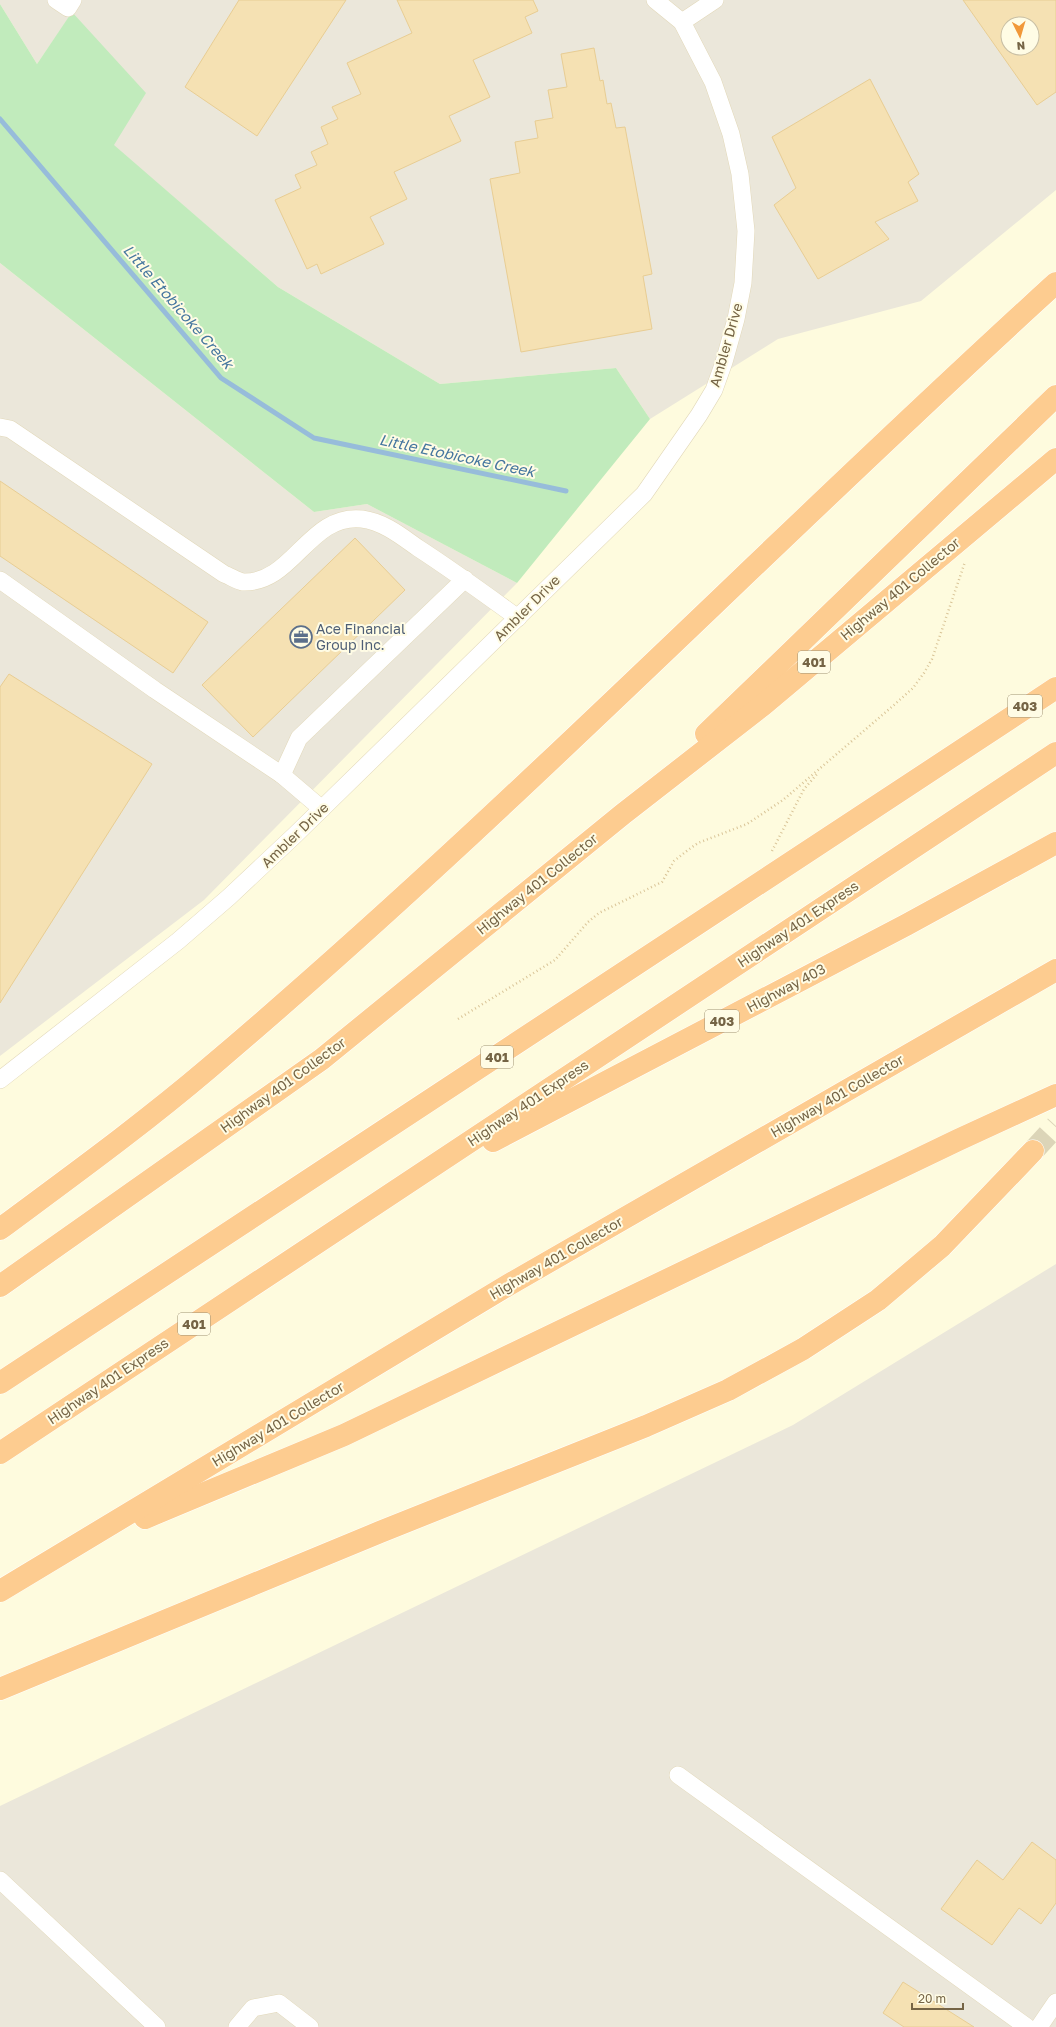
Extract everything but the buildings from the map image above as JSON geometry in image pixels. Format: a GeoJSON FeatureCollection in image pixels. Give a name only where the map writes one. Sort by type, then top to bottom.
{"type":"FeatureCollection","features":[{"type":"Feature","properties":{"kind":"highway"},"geometry":{"type":"LineString","coordinates":[[0,1229],[206,1071],[362,936],[606,708],[944,385],[1056,283]]}},
{"type":"Feature","properties":{"kind":"highway"},"geometry":{"type":"LineString","coordinates":[[623,814],[1056,396]]}},
{"type":"Feature","properties":{"kind":"highway","name":"Highway 401 Collector"},"geometry":{"type":"LineString","coordinates":[[0,1286],[322,1059],[623,814],[762,705],[1056,459]]}},
{"type":"Feature","properties":{"kind":"highway","name":"403"},"geometry":{"type":"LineString","coordinates":[[994,729],[1056,682]]}},
{"type":"Feature","properties":{"kind":"highway","name":"401"},"geometry":{"type":"LineString","coordinates":[[0,1383],[1056,688]]}},
{"type":"Feature","properties":{"kind":"highway","name":"Highway 401 Express"},"geometry":{"type":"LineString","coordinates":[[0,1453],[1056,753]]}},
{"type":"Feature","properties":{"kind":"highway","name":"Highway 403"},"geometry":{"type":"LineString","coordinates":[[387,1196],[899,929],[1056,843]]}},
{"type":"Feature","properties":{"kind":"highway","name":"Highway 401 Collector"},"geometry":{"type":"LineString","coordinates":[[0,1592],[510,1284],[1056,970]]}},
{"type":"Feature","properties":{"kind":"highway"},"geometry":{"type":"LineString","coordinates":[[77,1546],[344,1435],[950,1143],[1056,1095]]}},
{"type":"Feature","properties":{"kind":"highway"},"geometry":{"type":"LineString","coordinates":[[0,1689],[380,1532],[646,1426],[728,1390],[803,1349],[878,1300],[942,1246],[1033,1150]]}},
{"type":"Feature","properties":{"kind":"street"},"geometry":{"type":"LineString","coordinates":[[56,0],[68,8],[73,0]]}},
{"type":"Feature","properties":{"kind":"street","name":"Ambler Drive"},"geometry":{"type":"LineString","coordinates":[[0,1080],[124,984],[195,926],[229,897],[322,809],[644,494],[678,448],[714,390],[724,362],[736,319],[743,283],[746,231],[740,174],[731,134],[713,82],[682,22],[655,0]]}},
{"type":"Feature","properties":{"kind":"street"},"geometry":{"type":"LineString","coordinates":[[682,22],[715,0]]}},
{"type":"Feature","properties":{"kind":"street"},"geometry":{"type":"LineString","coordinates":[[0,426],[10,429],[224,574],[242,582],[258,581],[269,576],[291,561],[307,542],[328,526],[360,519],[373,521],[386,527],[465,579],[518,618]]}},
{"type":"Feature","properties":{"kind":"street"},"geometry":{"type":"LineString","coordinates":[[282,775],[299,738],[465,579]]}},
{"type":"Feature","properties":{"kind":"street"},"geometry":{"type":"LineString","coordinates":[[0,580],[154,690],[282,775],[322,809]]}},
{"type":"Feature","properties":{"kind":"street"},"geometry":{"type":"LineString","coordinates":[[678,1775],[1027,2027]]}},
{"type":"Feature","properties":{"kind":"street"},"geometry":{"type":"LineString","coordinates":[[0,1880],[157,2027]]}},
{"type":"Feature","properties":{"kind":"street"},"geometry":{"type":"LineString","coordinates":[[1038,2027],[1056,2002]]}},
{"type":"Feature","properties":{"kind":"street"},"geometry":{"type":"LineString","coordinates":[[237,2027],[253,2008],[279,2003],[310,2027]]}},
{"type":"Feature","properties":{"kind":"path"},"geometry":{"type":"LineString","coordinates":[[458,1019],[555,960],[588,922],[599,913],[662,882],[674,861],[698,843],[746,824],[783,800],[894,705],[912,688],[924,673],[940,640],[966,560]]}},
{"type":"Feature","properties":{"kind":"path"},"geometry":{"type":"LineString","coordinates":[[771,853],[804,789],[822,768]]}},
{"type":"Feature","properties":{"kind":"shaded area"},"geometry":{"type":"Polygon","coordinates":[[[0,0],[1056,0],[1056,190],[921,301],[778,339],[650,419],[616,368],[440,384],[278,287],[113,145],[72,13],[37,64],[0,4],[0,0]]]}},
{"type":"Feature","properties":{"kind":"shaded area"},"geometry":{"type":"Polygon","coordinates":[[[0,263],[314,512],[367,504],[517,583],[204,900],[0,1056],[0,263]]]}},
{"type":"Feature","properties":{"kind":"shaded area"},"geometry":{"type":"Polygon","coordinates":[[[1056,1264],[1056,2027],[0,2027],[0,1806],[793,1425],[1056,1264]]]}},
{"type":"Feature","properties":{"kind":"green space"},"geometry":{"type":"Polygon","coordinates":[[[0,4],[37,64],[72,12],[146,93],[114,145],[278,287],[440,384],[616,368],[650,419],[517,583],[367,504],[314,512],[0,263],[0,4]]]}},
{"type":"Feature","properties":{"kind":"waterway","name":"Little Etobicoke Creek"},"geometry":{"type":"LineString","coordinates":[[0,119],[221,378],[314,438],[566,491]]}},
{"type":"Feature","properties":{"kind":"tunnel"},"geometry":{"type":"LineString","coordinates":[[1033,1151],[1056,1126]]}},
{"type":"Feature","properties":{"kind":"place","name":"Ace Financial Group Inc."},"geometry":{"type":"Point","coordinates":[301,637]}}]}
